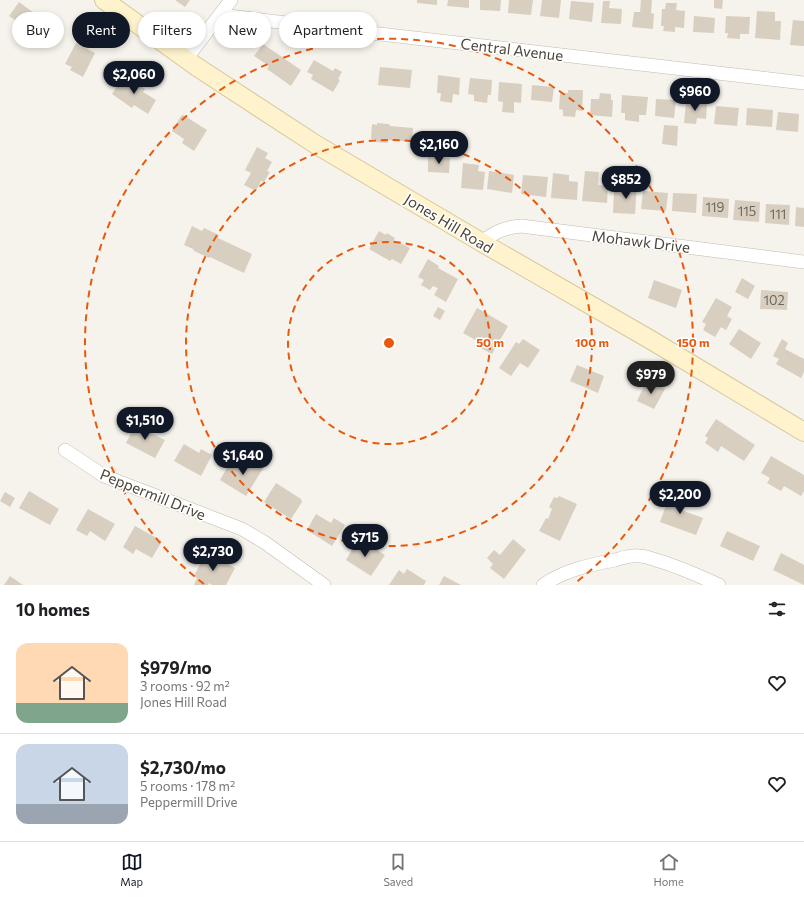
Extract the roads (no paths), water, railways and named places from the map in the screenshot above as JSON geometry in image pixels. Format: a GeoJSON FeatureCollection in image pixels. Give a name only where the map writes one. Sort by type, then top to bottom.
{"type":"FeatureCollection","features":[{"type":"Feature","properties":{"kind":"main road","name":"Jones Hill Road"},"geometry":{"type":"LineString","coordinates":[[104,0],[186,59],[315,144],[651,340],[804,432]]}},
{"type":"Feature","properties":{"kind":"street"},"geometry":{"type":"LineString","coordinates":[[222,12],[231,0]]}},
{"type":"Feature","properties":{"kind":"street","name":"Central Avenue"},"geometry":{"type":"LineString","coordinates":[[271,21],[804,84]]}},
{"type":"Feature","properties":{"kind":"street"},"geometry":{"type":"LineString","coordinates":[[186,59],[214,23]]}},
{"type":"Feature","properties":{"kind":"street","name":"Mohawk Drive"},"geometry":{"type":"LineString","coordinates":[[481,242],[507,227],[521,226],[804,262]]}},
{"type":"Feature","properties":{"kind":"street","name":"Peppermill Drive"},"geometry":{"type":"LineString","coordinates":[[65,450],[104,476],[242,529],[264,542],[324,585]]}},
{"type":"Feature","properties":{"kind":"street"},"geometry":{"type":"LineString","coordinates":[[543,585],[555,577],[572,570],[604,562],[639,556],[685,570],[719,585]]}}]}
